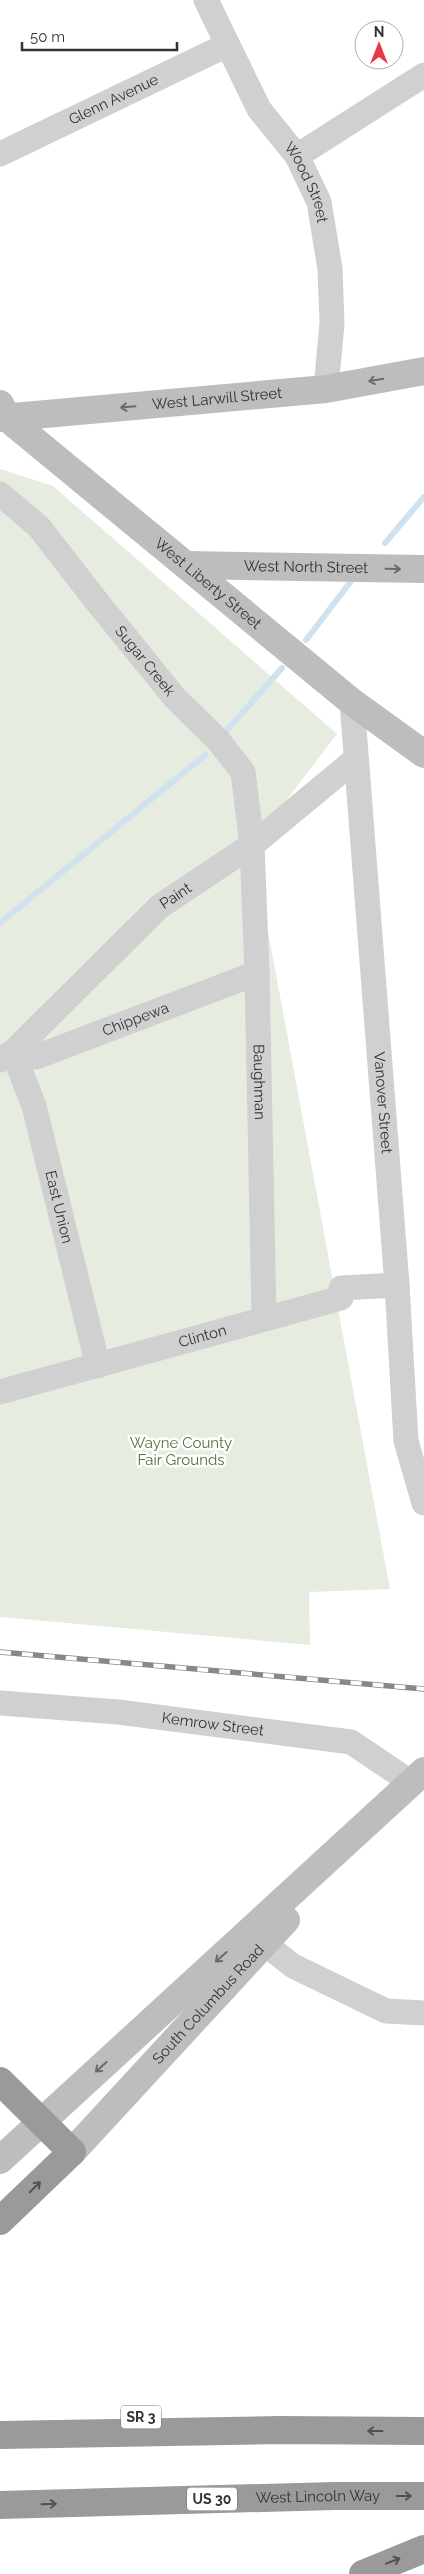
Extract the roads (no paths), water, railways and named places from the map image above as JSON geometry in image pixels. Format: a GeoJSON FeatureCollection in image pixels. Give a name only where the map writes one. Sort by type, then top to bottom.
{"type":"FeatureCollection","features":[{"type":"Feature","properties":{"kind":"highway"},"geometry":{"type":"LineString","coordinates":[[0,2081],[34,2128],[66,2158]]}},
{"type":"Feature","properties":{"kind":"highway"},"geometry":{"type":"LineString","coordinates":[[0,2107],[34,2128]]}},
{"type":"Feature","properties":{"kind":"highway","name":"South Columbus Road"},"geometry":{"type":"LineString","coordinates":[[0,2221],[66,2158]]}},
{"type":"Feature","properties":{"kind":"highway","name":"SR 3"},"geometry":{"type":"LineString","coordinates":[[0,2419],[190,2416],[280,2430]]}},
{"type":"Feature","properties":{"kind":"highway"},"geometry":{"type":"LineString","coordinates":[[0,2435],[280,2430],[424,2431]]}},
{"type":"Feature","properties":{"kind":"highway","name":"West Lincoln Way"},"geometry":{"type":"LineString","coordinates":[[0,2505],[334,2496],[424,2496]]}},
{"type":"Feature","properties":{"kind":"highway"},"geometry":{"type":"LineString","coordinates":[[363,2574],[424,2549]]}},
{"type":"Feature","properties":{"kind":"main road","name":"West Larwill Street"},"geometry":{"type":"LineString","coordinates":[[2,413],[326,389],[424,371]]}},
{"type":"Feature","properties":{"kind":"main road","name":"West Liberty Street"},"geometry":{"type":"LineString","coordinates":[[2,413],[352,702],[424,754]]}},
{"type":"Feature","properties":{"kind":"main road","name":"West North Street"},"geometry":{"type":"LineString","coordinates":[[187,565],[424,569]]}},
{"type":"Feature","properties":{"kind":"main road","name":"South Columbus Road"},"geometry":{"type":"LineString","coordinates":[[66,2158],[257,1938],[418,1777]]}},
{"type":"Feature","properties":{"kind":"main road","name":"South Columbus Road"},"geometry":{"type":"LineString","coordinates":[[0,2160],[34,2128],[257,1938]]}},
{"type":"Feature","properties":{"kind":"street","name":"Wood Street"},"geometry":{"type":"LineString","coordinates":[[206,0],[259,110],[297,156],[320,202],[330,269],[332,323],[326,389]]}},
{"type":"Feature","properties":{"kind":"street","name":"Glenn Avenue"},"geometry":{"type":"LineString","coordinates":[[0,154],[227,45]]}},
{"type":"Feature","properties":{"kind":"street"},"geometry":{"type":"LineString","coordinates":[[297,156],[424,75]]}},
{"type":"Feature","properties":{"kind":"street","name":"Sugar Creek"},"geometry":{"type":"LineString","coordinates":[[0,494],[39,527],[169,691],[218,740],[243,772],[252,845]]}},
{"type":"Feature","properties":{"kind":"street","name":"Vanover Street"},"geometry":{"type":"LineString","coordinates":[[352,702],[397,1285],[406,1441],[424,1502]]}},
{"type":"Feature","properties":{"kind":"street","name":"Paint"},"geometry":{"type":"LineString","coordinates":[[6,1056],[159,908],[252,845],[356,759]]}},
{"type":"Feature","properties":{"kind":"street","name":"Baughman"},"geometry":{"type":"LineString","coordinates":[[252,845],[257,973],[264,1318]]}},
{"type":"Feature","properties":{"kind":"street","name":"Chippewa"},"geometry":{"type":"LineString","coordinates":[[6,1056],[36,1057],[257,973]]}},
{"type":"Feature","properties":{"kind":"street","name":"East Union"},"geometry":{"type":"LineString","coordinates":[[6,1056],[34,1106],[98,1366]]}},
{"type":"Feature","properties":{"kind":"street","name":"Clinton"},"geometry":{"type":"LineString","coordinates":[[0,1392],[342,1298],[342,1288],[397,1285]]}},
{"type":"Feature","properties":{"kind":"street","name":"Kemrow Street"},"geometry":{"type":"LineString","coordinates":[[0,1703],[118,1712],[351,1742],[418,1777]]}},
{"type":"Feature","properties":{"kind":"street"},"geometry":{"type":"LineString","coordinates":[[257,1938],[293,1966],[386,2011],[424,2013]]}},
{"type":"Feature","properties":{"kind":"waterway"},"geometry":{"type":"LineString","coordinates":[[385,543],[424,497]]}},
{"type":"Feature","properties":{"kind":"waterway"},"geometry":{"type":"LineString","coordinates":[[306,640],[352,580]]}},
{"type":"Feature","properties":{"kind":"waterway"},"geometry":{"type":"LineString","coordinates":[[228,729],[282,668]]}},
{"type":"Feature","properties":{"kind":"waterway"},"geometry":{"type":"LineString","coordinates":[[0,923],[205,755]]}},
{"type":"Feature","properties":{"kind":"railway"},"geometry":{"type":"LineString","coordinates":[[0,1652],[424,1689]]}},
{"type":"Feature","properties":{"kind":"park label","name":"Wayne County Fair Grounds"},"geometry":{"type":"Point","coordinates":[181,1452]}}]}
